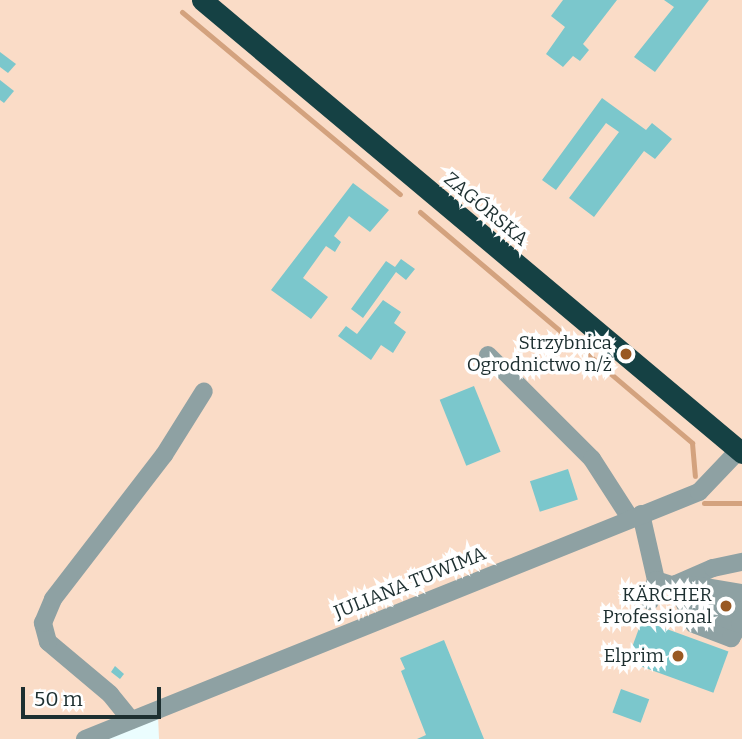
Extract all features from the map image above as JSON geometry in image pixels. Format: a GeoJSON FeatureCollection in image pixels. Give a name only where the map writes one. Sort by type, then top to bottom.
{"type":"FeatureCollection","features":[{"type":"Feature","properties":{"kind":"highway","name":"ZAGÓRSKA"},"geometry":{"type":"LineString","coordinates":[[202,0],[741,451]]}},
{"type":"Feature","properties":{"kind":"street"},"geometry":{"type":"LineString","coordinates":[[488,355],[592,459],[636,516],[656,580],[650,601]]}},
{"type":"Feature","properties":{"kind":"street"},"geometry":{"type":"LineString","coordinates":[[131,720],[104,688],[48,642],[43,623],[54,599],[157,464],[204,391]]}},
{"type":"Feature","properties":{"kind":"street","name":"JULIANA TUWIMA"},"geometry":{"type":"LineString","coordinates":[[86,739],[699,492],[741,451]]}},
{"type":"Feature","properties":{"kind":"street"},"geometry":{"type":"LineString","coordinates":[[676,584],[721,565],[742,562]]}},
{"type":"Feature","properties":{"kind":"street"},"geometry":{"type":"LineString","coordinates":[[656,580],[676,584],[721,586],[742,593]]}},
{"type":"Feature","properties":{"kind":"street"},"geometry":{"type":"LineString","coordinates":[[676,584],[741,617],[731,638],[694,624],[676,584]]}},
{"type":"Feature","properties":{"kind":"shaded area"},"geometry":{"type":"Polygon","coordinates":[[[0,0],[742,0],[742,739],[159,739],[158,715],[98,739],[0,739],[0,0]]]}},
{"type":"Feature","properties":{"kind":"building"},"geometry":{"type":"Polygon","coordinates":[[[563,0],[617,0],[583,44],[589,50],[580,61],[573,56],[563,67],[546,54],[565,27],[551,16],[563,0]]]}},
{"type":"Feature","properties":{"kind":"building"},"geometry":{"type":"Polygon","coordinates":[[[664,0],[709,0],[655,72],[634,57],[674,7],[664,0]]]}},
{"type":"Feature","properties":{"kind":"building"},"geometry":{"type":"Polygon","coordinates":[[[0,52],[16,64],[8,73],[0,67],[0,52]]]}},
{"type":"Feature","properties":{"kind":"building"},"geometry":{"type":"Polygon","coordinates":[[[0,80],[14,91],[4,103],[0,100],[0,80]]]}},
{"type":"Feature","properties":{"kind":"building"},"geometry":{"type":"Polygon","coordinates":[[[602,98],[646,130],[652,123],[672,139],[655,159],[644,151],[594,217],[569,198],[619,132],[606,123],[556,190],[542,180],[602,98]]]}},
{"type":"Feature","properties":{"kind":"building"},"geometry":{"type":"Polygon","coordinates":[[[353,183],[389,210],[370,232],[349,216],[334,236],[341,242],[335,252],[326,246],[303,278],[328,297],[311,319],[271,290],[353,183]]]}},
{"type":"Feature","properties":{"kind":"building"},"geometry":{"type":"Polygon","coordinates":[[[401,259],[415,269],[406,280],[396,272],[363,318],[351,309],[386,261],[395,267],[401,259]]]}},
{"type":"Feature","properties":{"kind":"building"},"geometry":{"type":"Polygon","coordinates":[[[383,300],[401,312],[394,323],[406,332],[393,353],[381,345],[371,360],[338,336],[346,326],[357,334],[383,300]]]}},
{"type":"Feature","properties":{"kind":"building"},"geometry":{"type":"Polygon","coordinates":[[[474,386],[501,452],[466,466],[440,400],[474,386]]]}},
{"type":"Feature","properties":{"kind":"building"},"geometry":{"type":"Polygon","coordinates":[[[568,469],[578,499],[540,512],[530,481],[568,469]]]}},
{"type":"Feature","properties":{"kind":"building","name":"Elprim"},"geometry":{"type":"Polygon","coordinates":[[[642,620],[728,651],[713,693],[627,661],[642,620]]]}},
{"type":"Feature","properties":{"kind":"building"},"geometry":{"type":"Polygon","coordinates":[[[444,640],[484,739],[417,739],[426,735],[401,671],[405,669],[400,658],[444,640]]]}},
{"type":"Feature","properties":{"kind":"building"},"geometry":{"type":"Polygon","coordinates":[[[115,666],[124,674],[120,679],[111,672],[115,666]]]}},
{"type":"Feature","properties":{"kind":"building"},"geometry":{"type":"Polygon","coordinates":[[[621,689],[649,699],[641,723],[612,712],[621,689]]]}},
{"type":"Feature","properties":{"kind":"waterway"},"geometry":{"type":"LineString","coordinates":[[182,12],[400,194]]}},
{"type":"Feature","properties":{"kind":"waterway"},"geometry":{"type":"LineString","coordinates":[[420,212],[692,443],[695,476]]}},
{"type":"Feature","properties":{"kind":"waterway"},"geometry":{"type":"LineString","coordinates":[[704,503],[742,503]]}},
{"type":"Feature","properties":{"kind":"place","name":"Strzybnica Ogrodnictwo n/ż"},"geometry":{"type":"Point","coordinates":[626,354]}},
{"type":"Feature","properties":{"kind":"place","name":"KÄRCHER Professional"},"geometry":{"type":"Point","coordinates":[726,606]}},
{"type":"Feature","properties":{"kind":"place","name":"Elprim"},"geometry":{"type":"Point","coordinates":[678,656]}}]}
